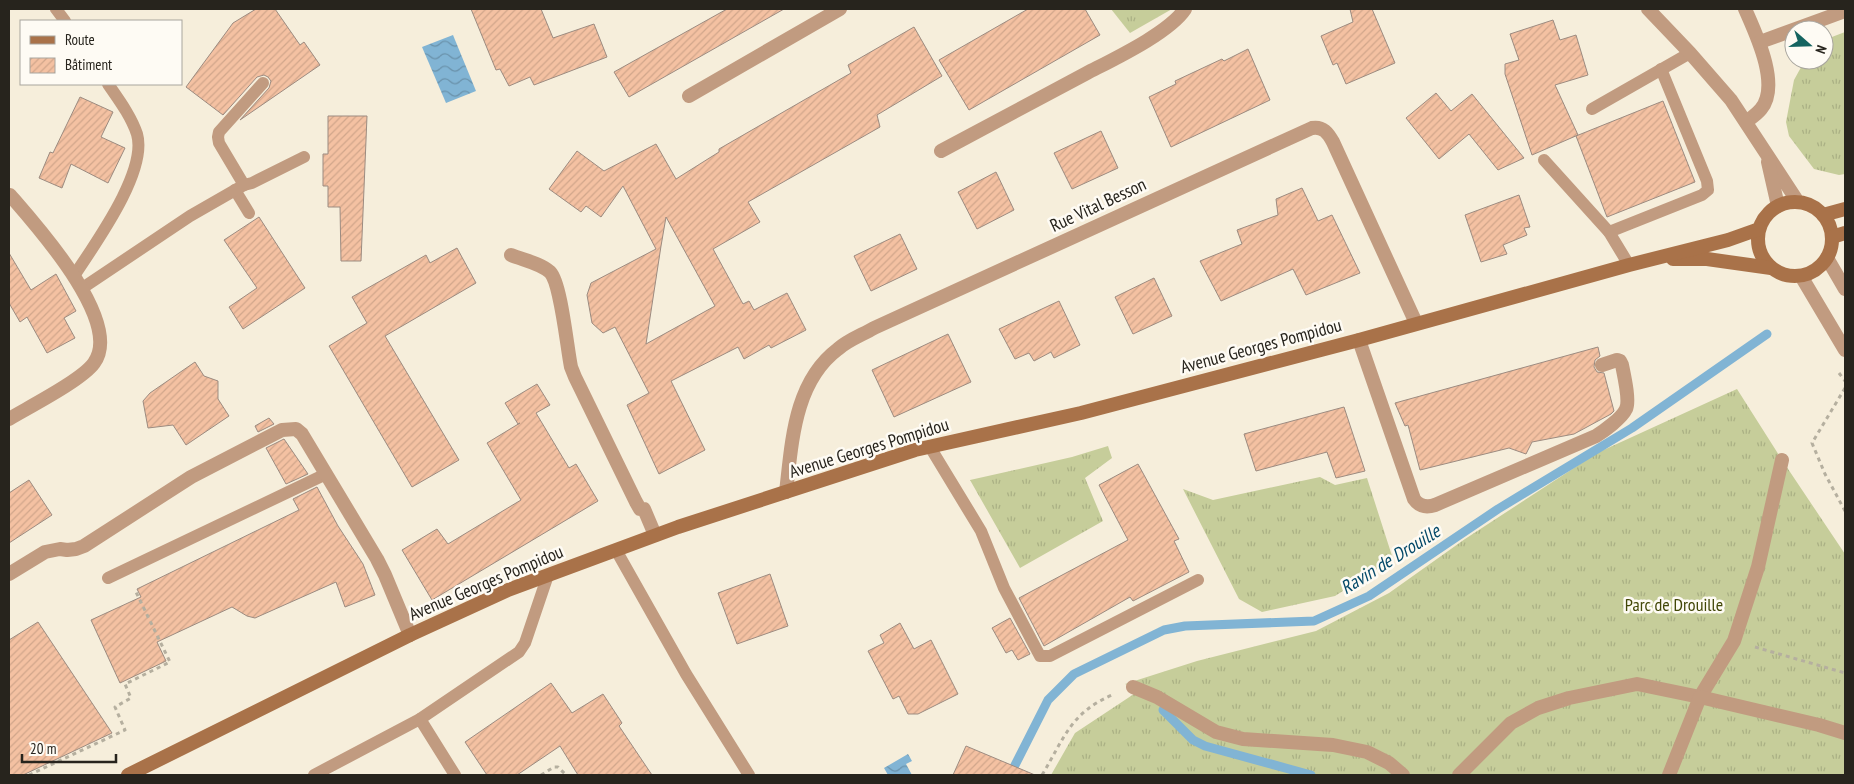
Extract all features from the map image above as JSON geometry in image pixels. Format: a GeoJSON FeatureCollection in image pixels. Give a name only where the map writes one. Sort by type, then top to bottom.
{"type":"FeatureCollection","features":[{"type":"Feature","properties":{"kind":"main road"},"geometry":{"type":"LineString","coordinates":[[1798,202],[1807,204],[1823,215],[1829,226],[1839,235],[1821,266],[1801,276],[1790,276],[1780,274],[1764,260],[1758,240],[1759,229],[1763,220],[1778,206],[1798,202]]}},
{"type":"Feature","properties":{"kind":"main road"},"geometry":{"type":"LineString","coordinates":[[1823,215],[1845,209]]}},
{"type":"Feature","properties":{"kind":"main road","name":"Avenue Georges Pompidou"},"geometry":{"type":"LineString","coordinates":[[135,774],[410,635],[508,590],[655,535],[915,450],[1081,413],[1728,240],[1759,229]]}},
{"type":"Feature","properties":{"kind":"main road","name":"Avenue Georges Pompidou"},"geometry":{"type":"LineString","coordinates":[[1657,258],[1707,259],[1771,268]]}},
{"type":"Feature","properties":{"kind":"street"},"geometry":{"type":"LineString","coordinates":[[689,96],[840,9]]}},
{"type":"Feature","properties":{"kind":"street"},"geometry":{"type":"LineString","coordinates":[[941,151],[1128,51],[1169,26],[1181,16],[1185,9]]}},
{"type":"Feature","properties":{"kind":"street"},"geometry":{"type":"LineString","coordinates":[[1648,9],[1717,83],[1746,122],[1798,202]]}},
{"type":"Feature","properties":{"kind":"street"},"geometry":{"type":"LineString","coordinates":[[1744,9],[1760,42],[1766,69],[1767,92],[1762,108],[1746,122]]}},
{"type":"Feature","properties":{"kind":"street"},"geometry":{"type":"LineString","coordinates":[[1760,42],[1845,11]]}},
{"type":"Feature","properties":{"kind":"street","name":"Rue Vital Besson"},"geometry":{"type":"LineString","coordinates":[[786,492],[795,428],[806,389],[819,366],[840,347],[874,328],[1312,128],[1321,128],[1326,131],[1333,142],[1416,323]]}},
{"type":"Feature","properties":{"kind":"street"},"geometry":{"type":"LineString","coordinates":[[1767,156],[1778,206]]}},
{"type":"Feature","properties":{"kind":"street"},"geometry":{"type":"LineString","coordinates":[[9,419],[88,370],[100,353],[102,344],[100,330],[77,283],[50,242],[10,194]]}},
{"type":"Feature","properties":{"kind":"street"},"geometry":{"type":"LineString","coordinates":[[511,256],[544,267],[553,275],[575,378],[606,445],[640,509],[644,509],[655,535]]}},
{"type":"Feature","properties":{"kind":"street"},"geometry":{"type":"LineString","coordinates":[[1827,258],[1845,290]]}},
{"type":"Feature","properties":{"kind":"street"},"geometry":{"type":"LineString","coordinates":[[1801,276],[1845,350]]}},
{"type":"Feature","properties":{"kind":"street"},"geometry":{"type":"LineString","coordinates":[[1359,340],[1414,499],[1417,504],[1423,506],[1435,505],[1596,436],[1605,430],[1625,411],[1627,399],[1622,363],[1618,360],[1602,365]]}},
{"type":"Feature","properties":{"kind":"street"},"geometry":{"type":"LineString","coordinates":[[9,574],[44,552],[53,549],[76,549],[84,546],[191,477],[282,430],[296,429],[302,434],[385,575],[410,635]]}},
{"type":"Feature","properties":{"kind":"street"},"geometry":{"type":"LineString","coordinates":[[1669,775],[1700,697],[1734,641],[1758,568],[1782,460]]}},
{"type":"Feature","properties":{"kind":"street"},"geometry":{"type":"LineString","coordinates":[[1459,775],[1512,723],[1538,708],[1569,698],[1637,684],[1819,725],[1845,733]]}},
{"type":"Feature","properties":{"kind":"street"},"geometry":{"type":"LineString","coordinates":[[1134,687],[1216,732],[1243,739],[1333,745],[1366,752],[1389,763],[1403,775]]}},
{"type":"Feature","properties":{"kind":"lane"},"geometry":{"type":"LineString","coordinates":[[56,9],[64,20]]}},
{"type":"Feature","properties":{"kind":"lane"},"geometry":{"type":"LineString","coordinates":[[1592,109],[1690,53]]}},
{"type":"Feature","properties":{"kind":"lane"},"geometry":{"type":"LineString","coordinates":[[1609,232],[1702,195],[1708,190],[1707,180],[1660,69]]}},
{"type":"Feature","properties":{"kind":"lane"},"geometry":{"type":"LineString","coordinates":[[249,213],[218,137],[219,132],[263,83]]}},
{"type":"Feature","properties":{"kind":"lane"},"geometry":{"type":"LineString","coordinates":[[77,283],[133,176],[138,153],[137,136],[130,117],[109,85]]}},
{"type":"Feature","properties":{"kind":"lane"},"geometry":{"type":"LineString","coordinates":[[77,283],[240,187],[304,157]]}},
{"type":"Feature","properties":{"kind":"lane"},"geometry":{"type":"LineString","coordinates":[[1544,160],[1609,232],[1629,265]]}},
{"type":"Feature","properties":{"kind":"lane"},"geometry":{"type":"LineString","coordinates":[[930,447],[980,531],[1004,588],[1040,656],[1050,656],[1198,580]]}},
{"type":"Feature","properties":{"kind":"lane"},"geometry":{"type":"LineString","coordinates":[[108,578],[326,474]]}},
{"type":"Feature","properties":{"kind":"lane"},"geometry":{"type":"LineString","coordinates":[[616,550],[686,674],[749,775]]}},
{"type":"Feature","properties":{"kind":"lane"},"geometry":{"type":"LineString","coordinates":[[314,775],[420,719],[519,652],[525,643],[548,575]]}},
{"type":"Feature","properties":{"kind":"lane"},"geometry":{"type":"LineString","coordinates":[[420,719],[455,775]]}},
{"type":"Feature","properties":{"kind":"path"},"geometry":{"type":"LineString","coordinates":[[1845,388],[1812,443],[1825,474],[1845,511]]}},
{"type":"Feature","properties":{"kind":"path"},"geometry":{"type":"LineString","coordinates":[[28,775],[126,730],[115,707],[130,698],[125,684],[170,662],[133,587]]}},
{"type":"Feature","properties":{"kind":"path"},"geometry":{"type":"LineString","coordinates":[[1734,641],[1845,673]]}},
{"type":"Feature","properties":{"kind":"path"},"geometry":{"type":"LineString","coordinates":[[1042,775],[1069,727],[1083,712],[1094,703],[1134,687]]}},
{"type":"Feature","properties":{"kind":"path"},"geometry":{"type":"LineString","coordinates":[[541,775],[554,767],[558,767],[566,775]]}},
{"type":"Feature","properties":{"kind":"green space"},"geometry":{"type":"Polygon","coordinates":[[[1111,9],[1172,9],[1130,33],[1111,9]]]}},
{"type":"Feature","properties":{"kind":"green space"},"geometry":{"type":"Polygon","coordinates":[[[1845,32],[1845,174],[1839,175],[1814,169],[1789,136],[1786,122],[1794,80],[1800,70],[1834,70],[1834,36],[1845,32]]]}},
{"type":"Feature","properties":{"kind":"green space","name":"Parc de Drouille"},"geometry":{"type":"Polygon","coordinates":[[[1737,389],[1845,554],[1845,775],[1051,775],[1075,733],[1140,690],[1125,684],[1197,661],[1316,631],[1389,593],[1465,539],[1597,453],[1737,389]]]}},
{"type":"Feature","properties":{"kind":"green space"},"geometry":{"type":"Polygon","coordinates":[[[1108,446],[1112,458],[1085,478],[1103,521],[1020,568],[970,480],[1072,457],[1108,446]]]}},
{"type":"Feature","properties":{"kind":"green space"},"geometry":{"type":"Polygon","coordinates":[[[1320,477],[1335,485],[1367,478],[1393,559],[1335,596],[1262,612],[1239,599],[1183,489],[1213,500],[1320,477]]]}},
{"type":"Feature","properties":{"kind":"water"},"geometry":{"type":"Polygon","coordinates":[[[453,35],[476,91],[446,103],[422,47],[453,35]]]}},
{"type":"Feature","properties":{"kind":"water"},"geometry":{"type":"Polygon","coordinates":[[[908,754],[912,761],[906,764],[912,775],[888,775],[884,768],[908,754]]]}},
{"type":"Feature","properties":{"kind":"building"},"geometry":{"type":"Polygon","coordinates":[[[256,9],[275,9],[300,45],[304,42],[320,65],[240,120],[269,88],[271,81],[268,77],[264,75],[257,77],[223,115],[186,87],[233,23],[256,9]]]}},
{"type":"Feature","properties":{"kind":"building"},"geometry":{"type":"Polygon","coordinates":[[[471,9],[541,9],[553,38],[594,24],[607,57],[534,85],[530,77],[509,86],[500,69],[496,70],[471,9]]]}},
{"type":"Feature","properties":{"kind":"building"},"geometry":{"type":"Polygon","coordinates":[[[727,9],[784,9],[629,97],[614,72],[727,9]]]}},
{"type":"Feature","properties":{"kind":"building"},"geometry":{"type":"Polygon","coordinates":[[[1028,9],[1085,9],[1100,35],[969,110],[939,60],[1028,9]]]}},
{"type":"Feature","properties":{"kind":"building"},"geometry":{"type":"Polygon","coordinates":[[[1350,9],[1372,9],[1395,63],[1346,84],[1337,63],[1333,65],[1321,36],[1353,22],[1350,9]]]}},
{"type":"Feature","properties":{"kind":"building"},"geometry":{"type":"Polygon","coordinates":[[[1553,20],[1560,40],[1576,35],[1588,75],[1555,85],[1578,135],[1532,155],[1505,74],[1505,64],[1519,60],[1510,34],[1553,20]]]}},
{"type":"Feature","properties":{"kind":"building"},"geometry":{"type":"Polygon","coordinates":[[[914,27],[942,76],[877,115],[880,127],[748,202],[760,222],[713,249],[743,304],[749,301],[754,310],[787,293],[806,330],[771,348],[769,345],[744,359],[738,347],[671,381],[705,450],[659,474],[627,405],[649,393],[615,327],[603,333],[592,323],[587,295],[591,283],[656,249],[623,186],[601,217],[586,206],[581,212],[549,189],[577,151],[604,171],[656,144],[676,179],[719,152],[719,149],[851,73],[848,65],[914,27]],[[666,217],[646,344],[715,306],[666,217]]]}},
{"type":"Feature","properties":{"kind":"building"},"geometry":{"type":"Polygon","coordinates":[[[1248,49],[1270,100],[1171,147],[1149,97],[1176,84],[1175,81],[1248,49]]]}},
{"type":"Feature","properties":{"kind":"building"},"geometry":{"type":"Polygon","coordinates":[[[1436,93],[1451,111],[1472,94],[1524,158],[1498,170],[1469,134],[1439,159],[1406,118],[1436,93]]]}},
{"type":"Feature","properties":{"kind":"building"},"geometry":{"type":"Polygon","coordinates":[[[80,97],[113,112],[101,137],[125,148],[108,183],[71,164],[62,188],[39,178],[50,152],[53,153],[80,97]]]}},
{"type":"Feature","properties":{"kind":"building"},"geometry":{"type":"Polygon","coordinates":[[[1663,101],[1695,182],[1607,217],[1576,136],[1663,101]]]}},
{"type":"Feature","properties":{"kind":"building"},"geometry":{"type":"Polygon","coordinates":[[[328,116],[367,116],[361,261],[341,261],[340,207],[328,207],[328,186],[323,186],[323,154],[328,154],[328,116]]]}},
{"type":"Feature","properties":{"kind":"building"},"geometry":{"type":"Polygon","coordinates":[[[1101,131],[1118,168],[1072,189],[1054,153],[1101,131]]]}},
{"type":"Feature","properties":{"kind":"building"},"geometry":{"type":"Polygon","coordinates":[[[996,172],[1014,210],[977,229],[958,192],[996,172]]]}},
{"type":"Feature","properties":{"kind":"building"},"geometry":{"type":"Polygon","coordinates":[[[1302,188],[1318,221],[1332,215],[1360,273],[1306,295],[1293,269],[1221,301],[1200,261],[1242,244],[1237,230],[1278,215],[1276,199],[1302,188]]]}},
{"type":"Feature","properties":{"kind":"building"},"geometry":{"type":"Polygon","coordinates":[[[1519,195],[1530,227],[1524,228],[1527,235],[1503,245],[1507,254],[1481,262],[1465,215],[1519,195]]]}},
{"type":"Feature","properties":{"kind":"building"},"geometry":{"type":"Polygon","coordinates":[[[259,217],[305,288],[243,329],[229,307],[257,288],[224,240],[259,217]]]}},
{"type":"Feature","properties":{"kind":"building"},"geometry":{"type":"Polygon","coordinates":[[[900,234],[917,269],[871,291],[854,256],[900,234]]]}},
{"type":"Feature","properties":{"kind":"building"},"geometry":{"type":"Polygon","coordinates":[[[457,248],[476,283],[385,336],[459,460],[412,487],[329,346],[367,323],[352,297],[426,255],[430,263],[457,248]]]}},
{"type":"Feature","properties":{"kind":"building"},"geometry":{"type":"Polygon","coordinates":[[[9,253],[31,290],[56,274],[76,311],[64,318],[75,338],[47,353],[27,317],[20,322],[9,303],[9,253]]]}},
{"type":"Feature","properties":{"kind":"building"},"geometry":{"type":"Polygon","coordinates":[[[1154,278],[1172,316],[1133,334],[1115,297],[1154,278]]]}},
{"type":"Feature","properties":{"kind":"building"},"geometry":{"type":"Polygon","coordinates":[[[1059,301],[1080,345],[1054,358],[1051,352],[1034,361],[1029,353],[1015,359],[999,329],[1059,301]]]}},
{"type":"Feature","properties":{"kind":"building"},"geometry":{"type":"Polygon","coordinates":[[[948,334],[971,382],[894,417],[872,370],[948,334]]]}},
{"type":"Feature","properties":{"kind":"building"},"geometry":{"type":"Polygon","coordinates":[[[1598,347],[1600,356],[1595,360],[1594,367],[1597,372],[1604,373],[1614,411],[1611,414],[1574,434],[1532,442],[1526,454],[1509,448],[1420,470],[1408,425],[1405,426],[1395,403],[1598,347]]]}},
{"type":"Feature","properties":{"kind":"building"},"geometry":{"type":"Polygon","coordinates":[[[195,362],[204,376],[218,381],[218,399],[229,416],[186,445],[173,425],[148,428],[143,401],[150,393],[195,362]]]}},
{"type":"Feature","properties":{"kind":"building"},"geometry":{"type":"Polygon","coordinates":[[[537,384],[550,405],[536,413],[569,468],[576,464],[598,501],[432,600],[402,550],[437,529],[448,544],[521,500],[487,443],[520,423],[518,424],[505,403],[537,384]]]}},
{"type":"Feature","properties":{"kind":"building"},"geometry":{"type":"Polygon","coordinates":[[[1344,407],[1365,471],[1336,478],[1327,452],[1256,471],[1244,434],[1344,407]]]}},
{"type":"Feature","properties":{"kind":"building"},"geometry":{"type":"Polygon","coordinates":[[[269,418],[274,424],[258,432],[255,426],[269,418]]]}},
{"type":"Feature","properties":{"kind":"building"},"geometry":{"type":"Polygon","coordinates":[[[284,439],[308,474],[286,484],[266,448],[284,439]]]}},
{"type":"Feature","properties":{"kind":"building"},"geometry":{"type":"Polygon","coordinates":[[[1138,464],[1179,539],[1174,541],[1189,572],[1133,601],[1130,597],[1044,646],[1019,598],[1128,540],[1099,485],[1138,464]]]}},
{"type":"Feature","properties":{"kind":"building"},"geometry":{"type":"Polygon","coordinates":[[[29,480],[52,515],[9,543],[9,493],[29,480]]]}},
{"type":"Feature","properties":{"kind":"building"},"geometry":{"type":"Polygon","coordinates":[[[317,487],[338,526],[363,564],[375,595],[345,607],[336,582],[255,618],[247,616],[232,607],[157,642],[166,661],[120,683],[91,620],[141,597],[137,589],[299,510],[293,499],[317,487]]]}},
{"type":"Feature","properties":{"kind":"building"},"geometry":{"type":"Polygon","coordinates":[[[770,574],[788,626],[737,644],[718,593],[770,574]]]}},
{"type":"Feature","properties":{"kind":"building"},"geometry":{"type":"Polygon","coordinates":[[[1010,618],[1030,654],[1018,660],[1012,650],[1006,653],[992,628],[1010,618]]]}},
{"type":"Feature","properties":{"kind":"building"},"geometry":{"type":"Polygon","coordinates":[[[38,622],[112,733],[23,775],[9,775],[9,640],[38,622]]]}},
{"type":"Feature","properties":{"kind":"building"},"geometry":{"type":"Polygon","coordinates":[[[900,623],[914,649],[931,640],[958,694],[918,714],[908,714],[899,696],[893,699],[868,651],[884,643],[880,635],[900,623]]]}},
{"type":"Feature","properties":{"kind":"building"},"geometry":{"type":"Polygon","coordinates":[[[551,683],[572,713],[603,694],[622,723],[619,726],[652,775],[578,775],[560,746],[517,775],[487,775],[465,742],[551,683]]]}},
{"type":"Feature","properties":{"kind":"building"},"geometry":{"type":"Polygon","coordinates":[[[966,746],[1035,775],[953,775],[966,746]]]}},
{"type":"Feature","properties":{"kind":"waterway","name":"Ravin de Drouille"},"geometry":{"type":"LineString","coordinates":[[1010,775],[1048,700],[1074,674],[1164,630],[1185,626],[1314,621],[1369,596],[1498,509],[1632,428],[1767,334]]}},
{"type":"Feature","properties":{"kind":"waterway"},"geometry":{"type":"LineString","coordinates":[[1163,710],[1193,740],[1205,746],[1311,775]]}}]}
